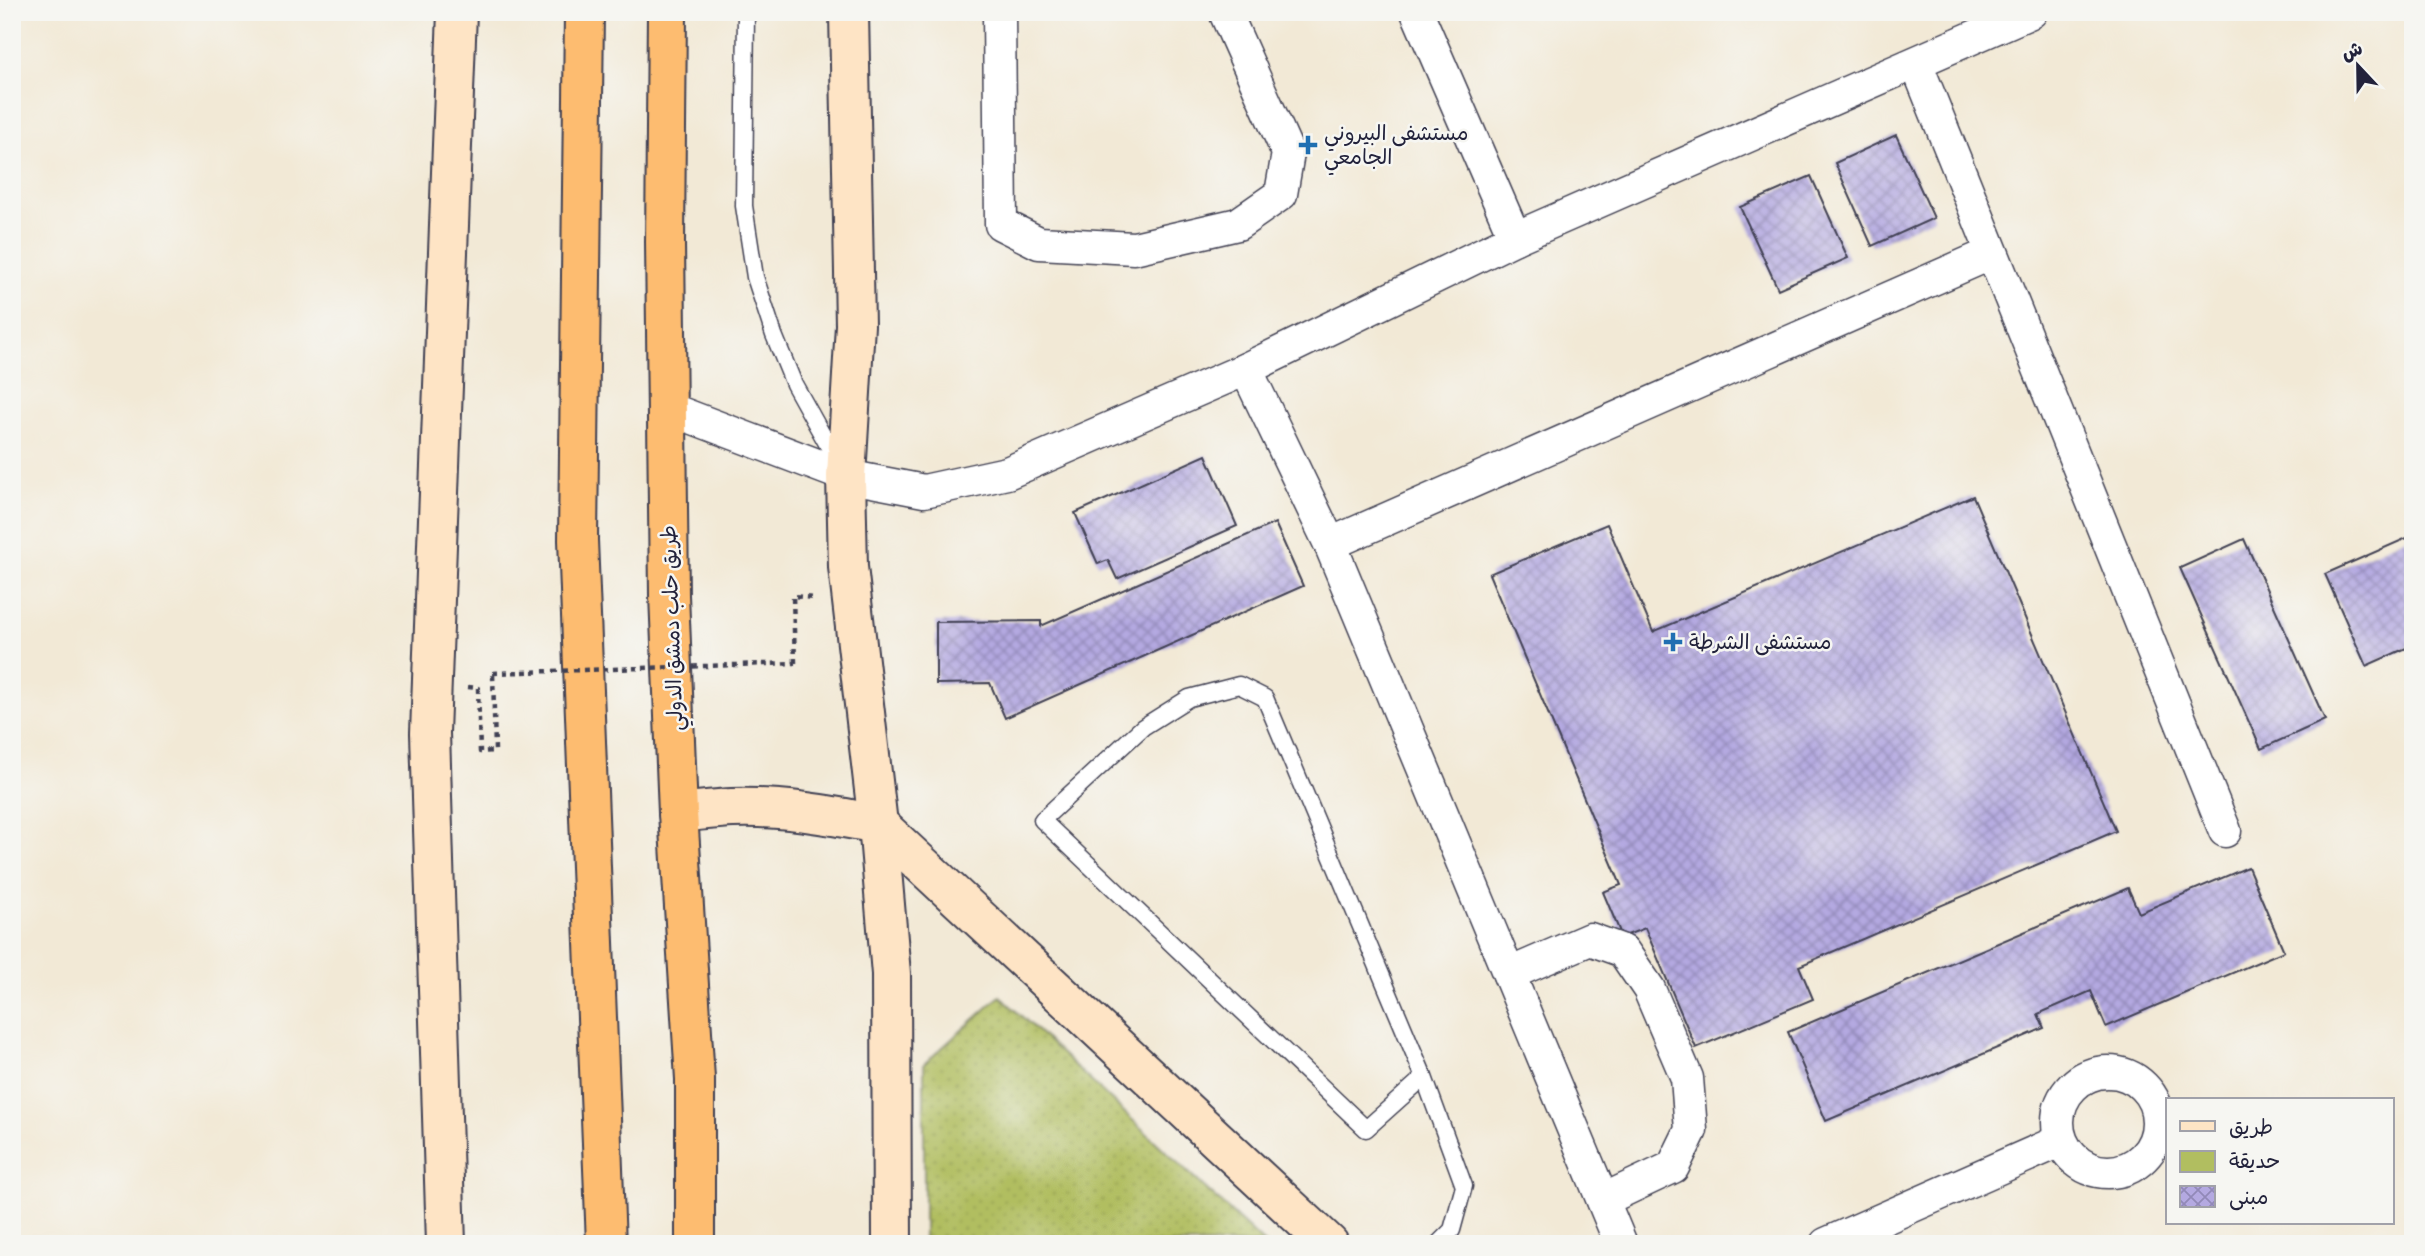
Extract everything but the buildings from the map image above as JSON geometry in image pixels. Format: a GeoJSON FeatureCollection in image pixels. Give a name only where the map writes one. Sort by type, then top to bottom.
{"type":"FeatureCollection","features":[{"type":"Feature","properties":{"kind":"highway"},"geometry":{"type":"LineString","coordinates":[[584,12],[578,540],[606,1244]]}},
{"type":"Feature","properties":{"kind":"highway","name":"طريق حلب دمشق الدولي"},"geometry":{"type":"LineString","coordinates":[[667,12],[665,242],[669,595],[678,813],[695,1079],[695,1244]]}},
{"type":"Feature","properties":{"kind":"street"},"geometry":{"type":"LineString","coordinates":[[446,1244],[430,733],[457,12]]}},
{"type":"Feature","properties":{"kind":"street"},"geometry":{"type":"LineString","coordinates":[[849,12],[855,326],[846,476],[848,567],[878,824],[891,974],[892,1244]]}},
{"type":"Feature","properties":{"kind":"street"},"geometry":{"type":"LineString","coordinates":[[999,12],[1001,224],[1039,243],[1134,248],[1238,224],[1281,194],[1288,153],[1225,12]]}},
{"type":"Feature","properties":{"kind":"street"},"geometry":{"type":"LineString","coordinates":[[1417,12],[1515,238]]}},
{"type":"Feature","properties":{"kind":"street"},"geometry":{"type":"LineString","coordinates":[[667,408],[846,476],[924,491],[1007,473],[1246,369],[1515,238],[2031,12]]}},
{"type":"Feature","properties":{"kind":"street"},"geometry":{"type":"LineString","coordinates":[[1916,63],[2225,831]]}},
{"type":"Feature","properties":{"kind":"street"},"geometry":{"type":"LineString","coordinates":[[1330,544],[1992,253]]}},
{"type":"Feature","properties":{"kind":"street"},"geometry":{"type":"LineString","coordinates":[[1246,369],[1330,544],[1621,1244]]}},
{"type":"Feature","properties":{"kind":"street"},"geometry":{"type":"LineString","coordinates":[[678,813],[733,808],[777,809],[878,824],[1329,1244]]}},
{"type":"Feature","properties":{"kind":"street"},"geometry":{"type":"LineString","coordinates":[[1509,974],[1590,939],[1623,951],[1649,989],[1687,1078],[1690,1130],[1673,1167],[1603,1200]]}},
{"type":"Feature","properties":{"kind":"street"},"geometry":{"type":"LineString","coordinates":[[1826,1244],[2060,1141]]}},
{"type":"Feature","properties":{"kind":"lane"},"geometry":{"type":"LineString","coordinates":[[746,12],[744,206],[755,277],[794,384],[846,476]]}},
{"type":"Feature","properties":{"kind":"lane"},"geometry":{"type":"LineString","coordinates":[[1424,1077],[1366,1129],[1042,820],[1143,727],[1189,698],[1240,685],[1265,698],[1424,1077],[1464,1186],[1452,1230],[1437,1244]]}},
{"type":"Feature","properties":{"kind":"path"},"geometry":{"type":"LineString","coordinates":[[478,688],[480,752],[495,751],[493,673],[795,663],[793,596]]}},
{"type":"Feature","properties":{"kind":"green space"},"geometry":{"type":"Polygon","coordinates":[[[1000,996],[1265,1244],[924,1244],[924,1064],[1000,996]]]}},
{"type":"Feature","properties":{"kind":"place","name":"مستشفى البيروني الجامعي"},"geometry":{"type":"Point","coordinates":[1308,145]}},
{"type":"Feature","properties":{"kind":"place","name":"مستشفى الشرطة"},"geometry":{"type":"Point","coordinates":[1673,642]}}]}
